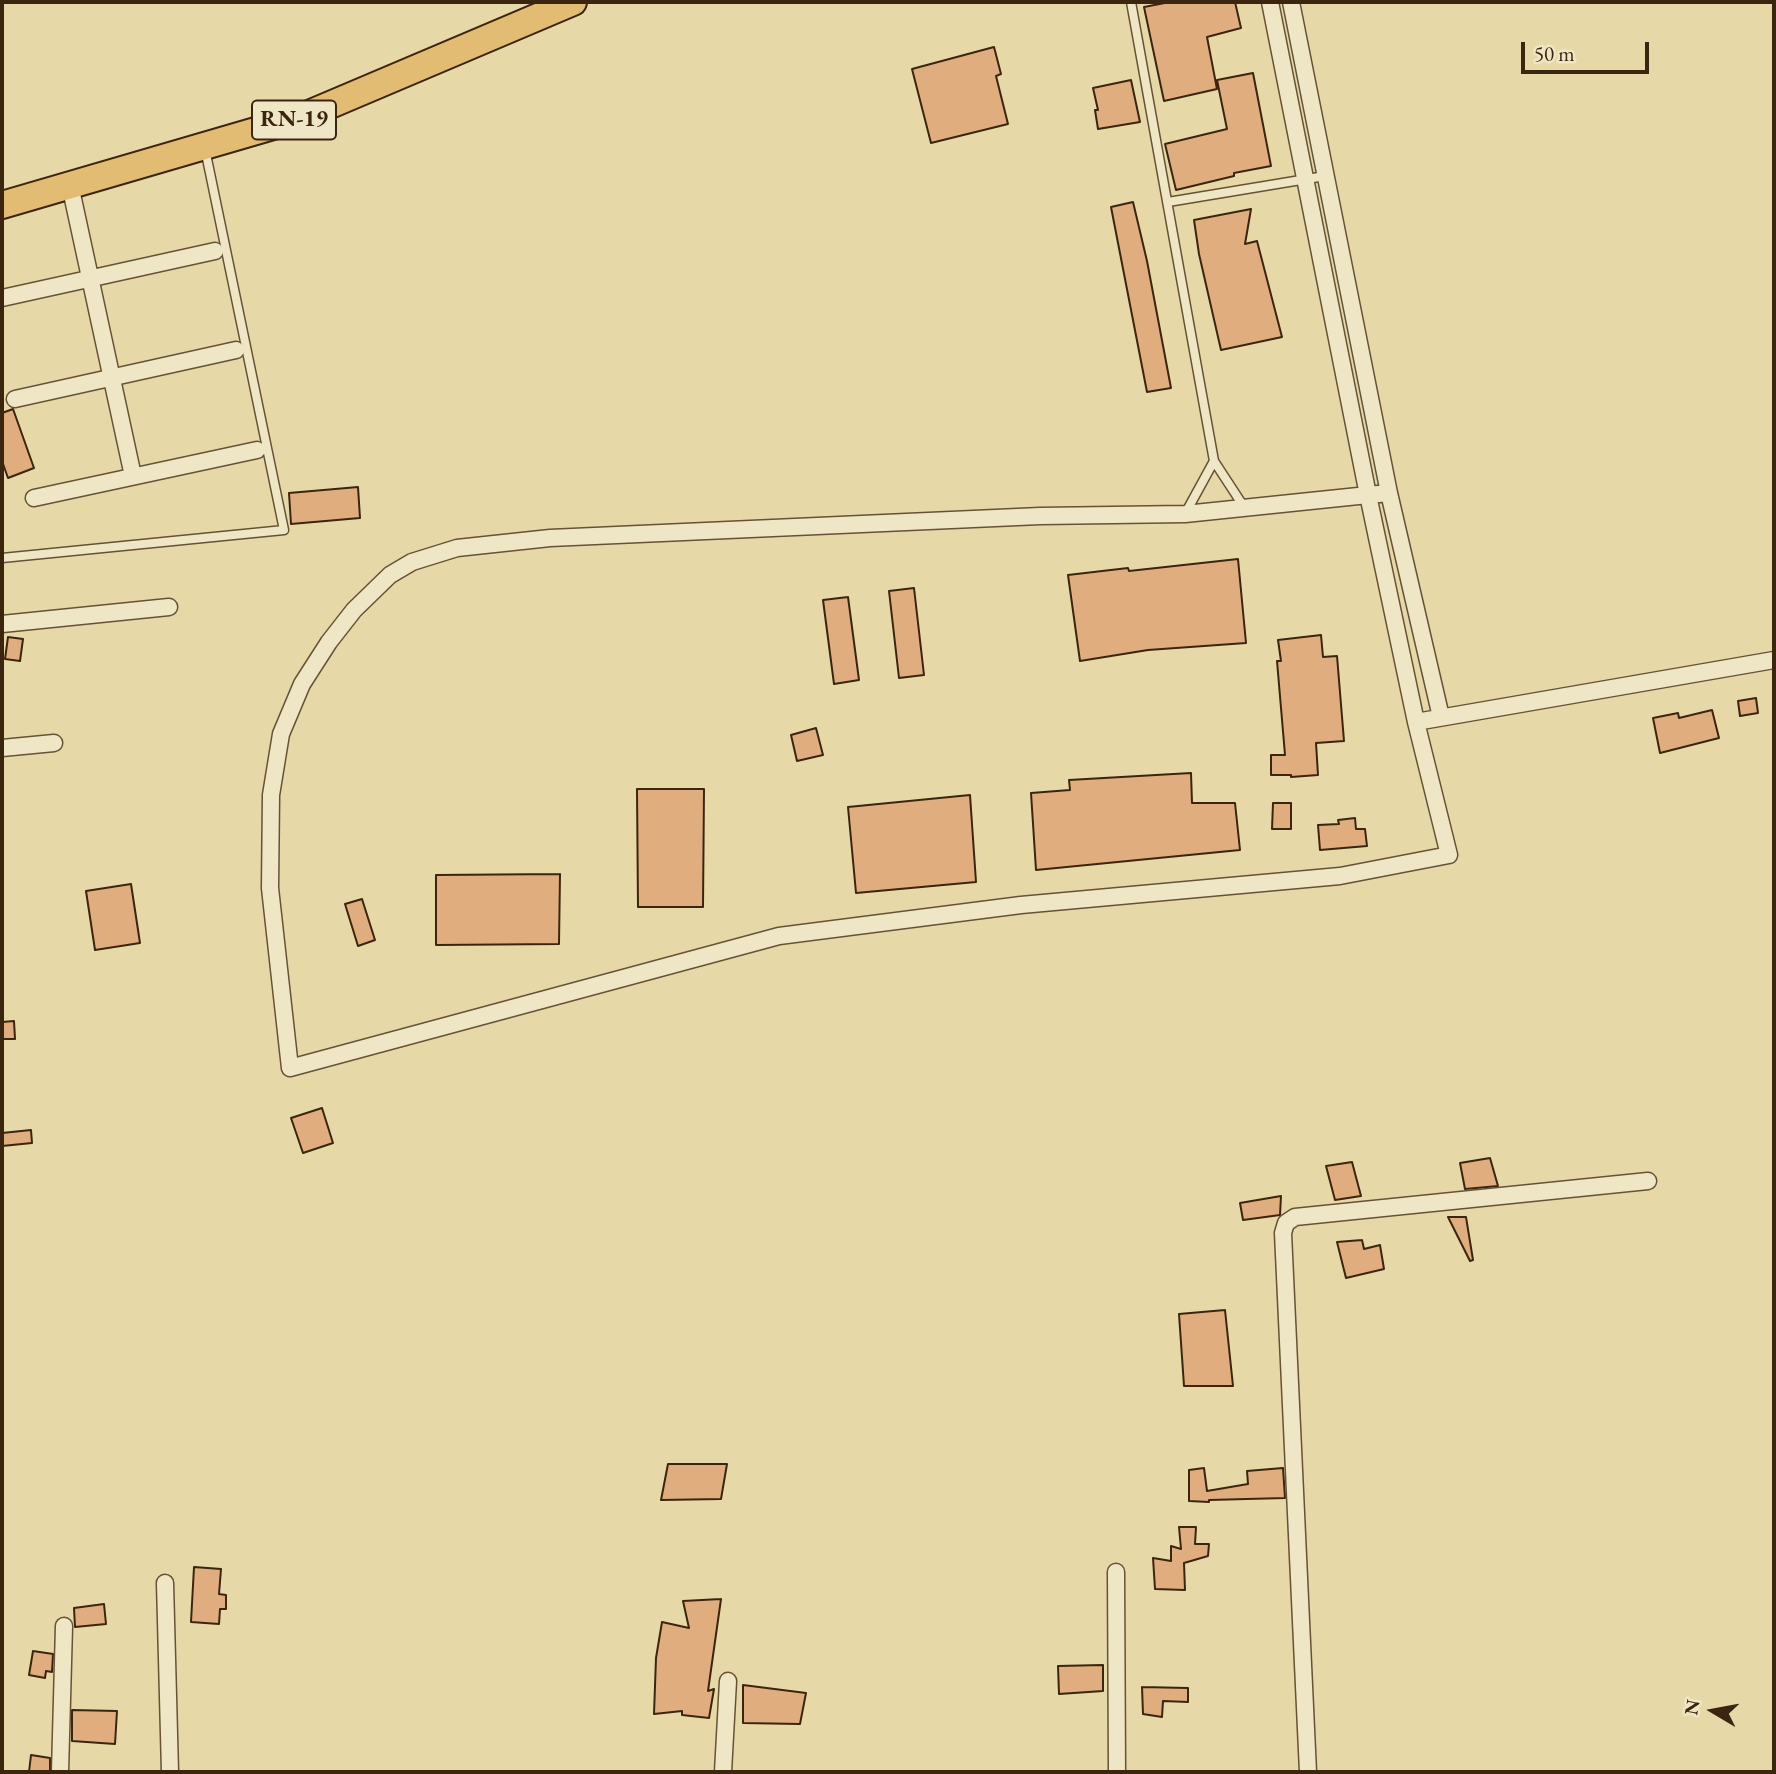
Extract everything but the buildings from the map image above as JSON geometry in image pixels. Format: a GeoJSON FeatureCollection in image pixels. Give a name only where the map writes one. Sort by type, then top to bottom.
{"type":"FeatureCollection","features":[{"type":"Feature","properties":{"kind":"main road","name":"RN-19"},"geometry":{"type":"LineString","coordinates":[[2,205],[297,119],[573,2]]}},
{"type":"Feature","properties":{"kind":"street"},"geometry":{"type":"LineString","coordinates":[[1270,2],[1368,495],[1416,722],[1449,855],[1340,876],[1021,905],[779,936],[290,1068],[270,888],[271,795],[281,734],[303,684],[329,642],[354,610],[390,575],[412,562],[457,548],[550,538],[1040,516],[1185,514],[1245,508],[1368,495],[1389,493]]}},
{"type":"Feature","properties":{"kind":"street"},"geometry":{"type":"LineString","coordinates":[[1291,2],[1389,493],[1441,717]]}},
{"type":"Feature","properties":{"kind":"street"},"geometry":{"type":"LineString","coordinates":[[70,185],[133,476]]}},
{"type":"Feature","properties":{"kind":"street"},"geometry":{"type":"LineString","coordinates":[[2,298],[215,251]]}},
{"type":"Feature","properties":{"kind":"street"},"geometry":{"type":"LineString","coordinates":[[15,399],[236,350]]}},
{"type":"Feature","properties":{"kind":"street"},"geometry":{"type":"LineString","coordinates":[[34,498],[257,450]]}},
{"type":"Feature","properties":{"kind":"street"},"geometry":{"type":"LineString","coordinates":[[2,624],[169,607]]}},
{"type":"Feature","properties":{"kind":"street"},"geometry":{"type":"LineString","coordinates":[[1416,722],[1774,660]]}},
{"type":"Feature","properties":{"kind":"street"},"geometry":{"type":"LineString","coordinates":[[2,748],[54,743]]}},
{"type":"Feature","properties":{"kind":"street"},"geometry":{"type":"LineString","coordinates":[[1308,1772],[1283,1233],[1286,1223],[1295,1217],[1648,1181]]}},
{"type":"Feature","properties":{"kind":"street"},"geometry":{"type":"LineString","coordinates":[[1116,1572],[1117,1772]]}},
{"type":"Feature","properties":{"kind":"street"},"geometry":{"type":"LineString","coordinates":[[165,1583],[170,1772]]}},
{"type":"Feature","properties":{"kind":"street"},"geometry":{"type":"LineString","coordinates":[[60,1772],[64,1626]]}},
{"type":"Feature","properties":{"kind":"street"},"geometry":{"type":"LineString","coordinates":[[723,1772],[728,1681]]}},
{"type":"Feature","properties":{"kind":"lane"},"geometry":{"type":"LineString","coordinates":[[1131,2],[1214,461],[1245,508]]}},
{"type":"Feature","properties":{"kind":"lane"},"geometry":{"type":"LineString","coordinates":[[2,558],[284,530],[205,146]]}},
{"type":"Feature","properties":{"kind":"lane"},"geometry":{"type":"LineString","coordinates":[[1168,202],[1325,176]]}},
{"type":"Feature","properties":{"kind":"lane"},"geometry":{"type":"LineString","coordinates":[[1185,514],[1214,461]]}}]}
